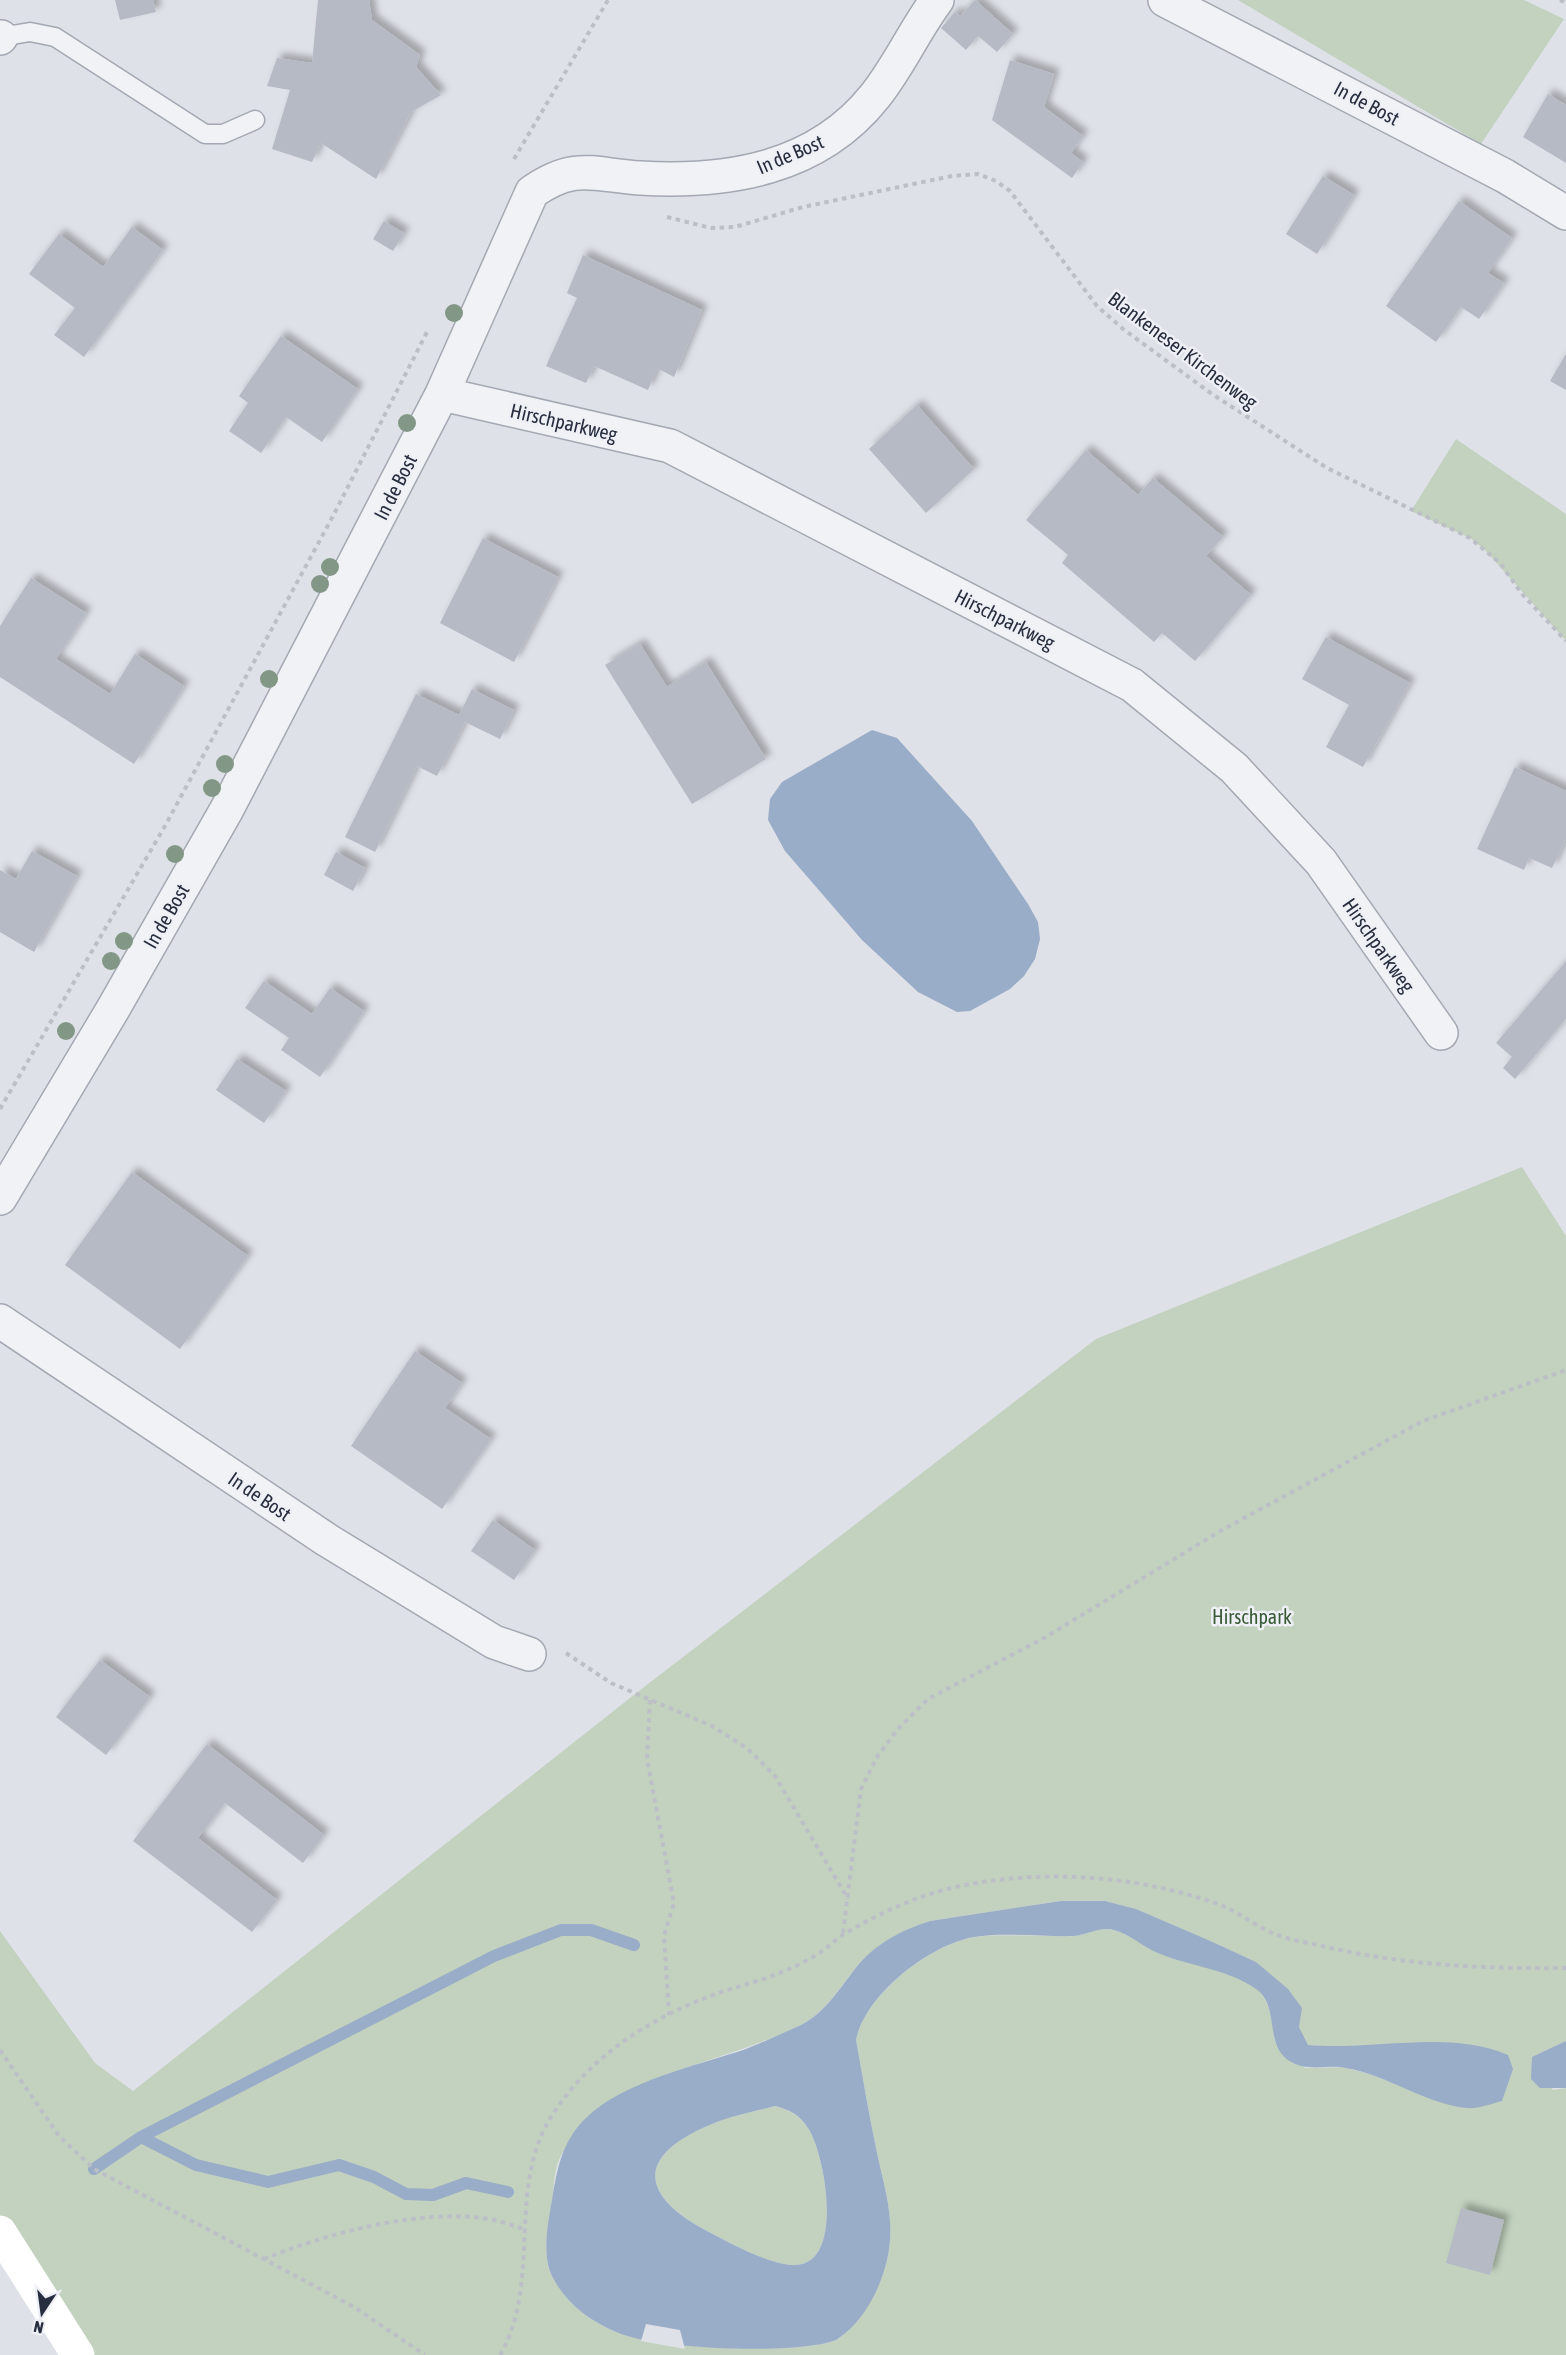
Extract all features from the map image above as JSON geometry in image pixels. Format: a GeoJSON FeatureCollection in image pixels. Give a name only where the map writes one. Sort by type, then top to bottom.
{"type":"FeatureCollection","features":[{"type":"Feature","properties":{"kind":"main road"},"geometry":{"type":"LineString","coordinates":[[0,2232],[78,2355]]}},
{"type":"Feature","properties":{"kind":"street","name":"In de Bost"},"geometry":{"type":"LineString","coordinates":[[0,1198],[113,1009],[226,809],[442,394],[532,192],[562,175],[580,171],[640,178],[725,177],[771,167],[807,151],[843,130],[875,96],[937,0]]}},
{"type":"Feature","properties":{"kind":"street","name":"In de Bost"},"geometry":{"type":"LineString","coordinates":[[1165,0],[1505,176],[1566,213]]}},
{"type":"Feature","properties":{"kind":"street","name":"Hirschparkweg"},"geometry":{"type":"LineString","coordinates":[[442,394],[670,446],[1132,685],[1234,768],[1321,862],[1441,1033]]}},
{"type":"Feature","properties":{"kind":"street","name":"In de Bost"},"geometry":{"type":"LineString","coordinates":[[0,1321],[327,1540],[494,1642],[529,1654]]}},
{"type":"Feature","properties":{"kind":"lane"},"geometry":{"type":"LineString","coordinates":[[1,37],[30,32],[55,37],[206,134],[223,134],[255,120]]}},
{"type":"Feature","properties":{"kind":"path"},"geometry":{"type":"LineString","coordinates":[[515,158],[608,0]]}},
{"type":"Feature","properties":{"kind":"path"},"geometry":{"type":"LineString","coordinates":[[1560,0],[1566,3]]}},
{"type":"Feature","properties":{"kind":"path","name":"Blankeneser Kirchenweg"},"geometry":{"type":"LineString","coordinates":[[667,218],[711,228],[735,227],[803,207],[952,176],[978,174],[996,181],[1010,191],[1097,306],[1123,329],[1212,394],[1327,468],[1470,538],[1500,563],[1522,594],[1566,641]]}},
{"type":"Feature","properties":{"kind":"path"},"geometry":{"type":"LineString","coordinates":[[0,1109],[170,816],[333,516],[428,330]]}},
{"type":"Feature","properties":{"kind":"path"},"geometry":{"type":"LineString","coordinates":[[843,1934],[861,1789],[877,1757],[898,1729],[928,1699],[1044,1638],[1222,1530],[1423,1421],[1566,1370]]}},
{"type":"Feature","properties":{"kind":"path"},"geometry":{"type":"LineString","coordinates":[[529,1654],[552,1643],[611,1683],[731,1736],[775,1776],[848,1899]]}},
{"type":"Feature","properties":{"kind":"path"},"geometry":{"type":"LineString","coordinates":[[650,1700],[647,1759],[674,1903],[664,1935],[669,2014]]}},
{"type":"Feature","properties":{"kind":"path"},"geometry":{"type":"LineString","coordinates":[[500,2355],[511,2337],[516,2313],[528,2173],[551,2116],[598,2060],[669,2014],[722,1991],[777,1974],[822,1952],[843,1934],[902,1904],[965,1885],[1009,1880],[1077,1877],[1143,1884],[1192,1896],[1222,1906],[1274,1934],[1344,1951],[1450,1967],[1566,1968]]}},
{"type":"Feature","properties":{"kind":"path"},"geometry":{"type":"LineString","coordinates":[[0,2050],[59,2136],[94,2169],[354,2307],[425,2355]]}},
{"type":"Feature","properties":{"kind":"path"},"geometry":{"type":"LineString","coordinates":[[264,2259],[291,2248],[401,2219],[446,2217],[489,2219],[525,2229]]}},
{"type":"Feature","properties":{"kind":"green space"},"geometry":{"type":"Polygon","coordinates":[[[1238,0],[1524,0],[1564,19],[1481,144],[1238,0]]]}},
{"type":"Feature","properties":{"kind":"green space"},"geometry":{"type":"Polygon","coordinates":[[[1456,439],[1566,514],[1566,641],[1485,550],[1470,538],[1411,511],[1456,439]]]}},
{"type":"Feature","properties":{"kind":"green space","name":"Hirschpark"},"geometry":{"type":"Polygon","coordinates":[[[1522,1167],[1566,1236],[1566,2041],[1532,2058],[1553,2090],[1566,2088],[1566,2355],[94,2355],[0,2233],[0,1931],[95,2063],[133,2091],[635,1694],[1096,1339],[1522,1167]],[[1061,1901],[930,1921],[920,1925],[889,1939],[871,1953],[855,1969],[831,2000],[810,2020],[760,2043],[674,2072],[605,2104],[570,2142],[559,2159],[556,2170],[546,2250],[549,2270],[559,2287],[588,2317],[606,2328],[636,2338],[662,2343],[761,2349],[817,2345],[836,2340],[846,2333],[869,2304],[880,2282],[887,2260],[890,2232],[886,2193],[856,2040],[862,2023],[872,2006],[902,1975],[938,1950],[974,1937],[1074,1936],[1099,1930],[1114,1930],[1168,1955],[1220,1970],[1252,1985],[1267,2003],[1275,2042],[1305,2068],[1343,2067],[1370,2074],[1420,2094],[1467,2108],[1334,2047],[1308,2045],[1256,1962],[1136,1909],[1105,1901],[1061,1901]]]}},
{"type":"Feature","properties":{"kind":"green space"},"geometry":{"type":"Polygon","coordinates":[[[775,2106],[793,2114],[808,2128],[820,2160],[825,2182],[826,2227],[821,2246],[811,2260],[796,2265],[775,2262],[751,2253],[707,2231],[670,2205],[660,2192],[655,2179],[657,2165],[666,2152],[682,2139],[722,2120],[775,2106]]]}},
{"type":"Feature","properties":{"kind":"water"},"geometry":{"type":"Polygon","coordinates":[[[872,730],[897,738],[972,821],[1038,922],[1040,939],[1035,959],[1024,976],[1010,989],[970,1011],[957,1012],[918,992],[862,940],[785,851],[768,820],[770,799],[782,782],[872,730]]]}},
{"type":"Feature","properties":{"kind":"water"},"geometry":{"type":"Polygon","coordinates":[[[1061,1901],[1105,1901],[1136,1909],[1256,1962],[1288,1989],[1302,2008],[1299,2027],[1308,2045],[1461,2043],[1485,2047],[1508,2055],[1513,2069],[1502,2101],[1475,2108],[1450,2105],[1376,2076],[1346,2068],[1309,2067],[1295,2064],[1281,2053],[1276,2044],[1268,2004],[1256,1989],[1233,1976],[1158,1953],[1120,1932],[1104,1929],[1074,1936],[974,1937],[938,1950],[919,1961],[902,1975],[872,2006],[862,2023],[856,2040],[886,2193],[890,2232],[887,2260],[880,2283],[869,2305],[846,2333],[836,2340],[791,2348],[727,2348],[662,2343],[616,2332],[588,2317],[572,2303],[558,2287],[549,2269],[546,2239],[562,2156],[571,2136],[586,2118],[602,2105],[640,2084],[746,2049],[810,2020],[871,1952],[899,1934],[930,1921],[1061,1901]],[[775,2106],[722,2120],[682,2139],[666,2152],[657,2165],[655,2179],[660,2192],[670,2205],[707,2231],[751,2253],[775,2262],[796,2265],[811,2260],[821,2246],[826,2227],[825,2182],[814,2141],[805,2123],[789,2111],[775,2106]]]}},
{"type":"Feature","properties":{"kind":"water"},"geometry":{"type":"Polygon","coordinates":[[[1566,2041],[1566,2088],[1540,2088],[1531,2079],[1532,2057],[1566,2041]]]}},
{"type":"Feature","properties":{"kind":"pier"},"geometry":{"type":"Polygon","coordinates":[[[646,2324],[680,2330],[685,2349],[641,2341],[646,2324]]]}},
{"type":"Feature","properties":{"kind":"building"},"geometry":{"type":"Polygon","coordinates":[[[115,0],[153,0],[156,12],[120,20],[115,0]]]}},
{"type":"Feature","properties":{"kind":"building"},"geometry":{"type":"Polygon","coordinates":[[[318,0],[369,0],[372,20],[420,55],[416,67],[441,95],[411,112],[376,179],[321,143],[312,162],[272,149],[290,90],[267,86],[277,58],[312,63],[318,0]]]}},
{"type":"Feature","properties":{"kind":"building"},"geometry":{"type":"Polygon","coordinates":[[[975,0],[1013,34],[997,52],[978,36],[966,50],[941,28],[955,12],[960,16],[975,0]]]}},
{"type":"Feature","properties":{"kind":"building"},"geometry":{"type":"Polygon","coordinates":[[[1010,60],[1054,74],[1044,107],[1083,136],[1071,153],[1083,162],[1072,178],[992,120],[1010,60]]]}},
{"type":"Feature","properties":{"kind":"building"},"geometry":{"type":"Polygon","coordinates":[[[1548,94],[1566,105],[1566,163],[1523,137],[1548,94]]]}},
{"type":"Feature","properties":{"kind":"building"},"geometry":{"type":"Polygon","coordinates":[[[1323,176],[1354,195],[1317,254],[1286,234],[1323,176]]]}},
{"type":"Feature","properties":{"kind":"building"},"geometry":{"type":"Polygon","coordinates":[[[1459,201],[1512,238],[1488,273],[1504,283],[1479,319],[1461,307],[1436,342],[1386,306],[1459,201]]]}},
{"type":"Feature","properties":{"kind":"building"},"geometry":{"type":"Polygon","coordinates":[[[384,221],[404,233],[393,251],[373,239],[384,221]]]}},
{"type":"Feature","properties":{"kind":"building"},"geometry":{"type":"Polygon","coordinates":[[[132,227],[163,250],[84,357],[54,335],[75,308],[29,274],[59,234],[103,267],[132,227]]]}},
{"type":"Feature","properties":{"kind":"building"},"geometry":{"type":"Polygon","coordinates":[[[583,255],[702,310],[674,377],[657,368],[648,390],[594,366],[586,383],[546,366],[577,298],[567,293],[583,255]]]}},
{"type":"Feature","properties":{"kind":"building"},"geometry":{"type":"Polygon","coordinates":[[[281,336],[358,389],[322,442],[286,417],[261,453],[229,431],[248,403],[239,396],[281,336]]]}},
{"type":"Feature","properties":{"kind":"building"},"geometry":{"type":"Polygon","coordinates":[[[1566,354],[1566,390],[1550,381],[1566,354]]]}},
{"type":"Feature","properties":{"kind":"building"},"geometry":{"type":"Polygon","coordinates":[[[917,405],[974,469],[926,513],[869,449],[917,405]]]}},
{"type":"Feature","properties":{"kind":"building"},"geometry":{"type":"Polygon","coordinates":[[[1086,450],[1138,495],[1153,478],[1223,537],[1206,556],[1251,595],[1195,661],[1162,633],[1154,642],[1062,563],[1068,555],[1026,520],[1086,450]]]}},
{"type":"Feature","properties":{"kind":"building"},"geometry":{"type":"Polygon","coordinates":[[[483,538],[558,577],[514,662],[440,623],[483,538]]]}},
{"type":"Feature","properties":{"kind":"building"},"geometry":{"type":"Polygon","coordinates":[[[31,578],[86,613],[56,659],[110,694],[135,654],[184,686],[134,764],[0,677],[0,626],[31,578]]]}},
{"type":"Feature","properties":{"kind":"building"},"geometry":{"type":"Polygon","coordinates":[[[1326,637],[1410,683],[1363,767],[1326,747],[1349,705],[1302,679],[1326,637]]]}},
{"type":"Feature","properties":{"kind":"building"},"geometry":{"type":"Polygon","coordinates":[[[640,644],[667,687],[706,662],[766,759],[692,804],[605,665],[640,644]]]}},
{"type":"Feature","properties":{"kind":"building"},"geometry":{"type":"Polygon","coordinates":[[[472,689],[514,710],[500,739],[465,722],[437,776],[417,766],[375,852],[345,837],[416,694],[459,715],[472,689]]]}},
{"type":"Feature","properties":{"kind":"building"},"geometry":{"type":"Polygon","coordinates":[[[1515,767],[1566,791],[1566,839],[1552,868],[1529,858],[1524,870],[1477,849],[1515,767]]]}},
{"type":"Feature","properties":{"kind":"building"},"geometry":{"type":"Polygon","coordinates":[[[32,851],[77,876],[34,952],[0,932],[0,870],[16,879],[32,851]]]}},
{"type":"Feature","properties":{"kind":"building"},"geometry":{"type":"Polygon","coordinates":[[[336,852],[365,868],[353,891],[324,875],[336,852]]]}},
{"type":"Feature","properties":{"kind":"building"},"geometry":{"type":"Polygon","coordinates":[[[1566,961],[1566,1019],[1515,1079],[1503,1068],[1512,1057],[1496,1043],[1566,961]]]}},
{"type":"Feature","properties":{"kind":"building"},"geometry":{"type":"Polygon","coordinates":[[[264,981],[312,1014],[330,988],[364,1011],[320,1077],[281,1050],[289,1038],[245,1008],[264,981]]]}},
{"type":"Feature","properties":{"kind":"building"},"geometry":{"type":"Polygon","coordinates":[[[237,1059],[286,1091],[264,1123],[216,1090],[237,1059]]]}},
{"type":"Feature","properties":{"kind":"building"},"geometry":{"type":"Polygon","coordinates":[[[132,1172],[248,1256],[180,1349],[65,1265],[132,1172]]]}},
{"type":"Feature","properties":{"kind":"building"},"geometry":{"type":"Polygon","coordinates":[[[415,1351],[462,1383],[445,1408],[491,1439],[442,1509],[351,1446],[415,1351]]]}},
{"type":"Feature","properties":{"kind":"building"},"geometry":{"type":"Polygon","coordinates":[[[493,1520],[535,1550],[514,1580],[471,1551],[493,1520]]]}},
{"type":"Feature","properties":{"kind":"building"},"geometry":{"type":"Polygon","coordinates":[[[100,1660],[150,1697],[106,1755],[56,1717],[100,1660]]]}},
{"type":"Feature","properties":{"kind":"building"},"geometry":{"type":"Polygon","coordinates":[[[207,1744],[324,1835],[303,1863],[225,1803],[198,1838],[277,1900],[252,1932],[133,1841],[207,1744]]]}},
{"type":"Feature","properties":{"kind":"building"},"geometry":{"type":"Polygon","coordinates":[[[1461,2208],[1504,2220],[1490,2275],[1446,2263],[1461,2208]]]}},
{"type":"Feature","properties":{"kind":"waterway"},"geometry":{"type":"LineString","coordinates":[[94,2169],[141,2137],[494,1956],[561,1930],[591,1930],[634,1945]]}},
{"type":"Feature","properties":{"kind":"waterway"},"geometry":{"type":"LineString","coordinates":[[141,2137],[196,2165],[268,2182],[339,2165],[374,2177],[406,2194],[433,2195],[466,2183],[508,2192]]}}]}
